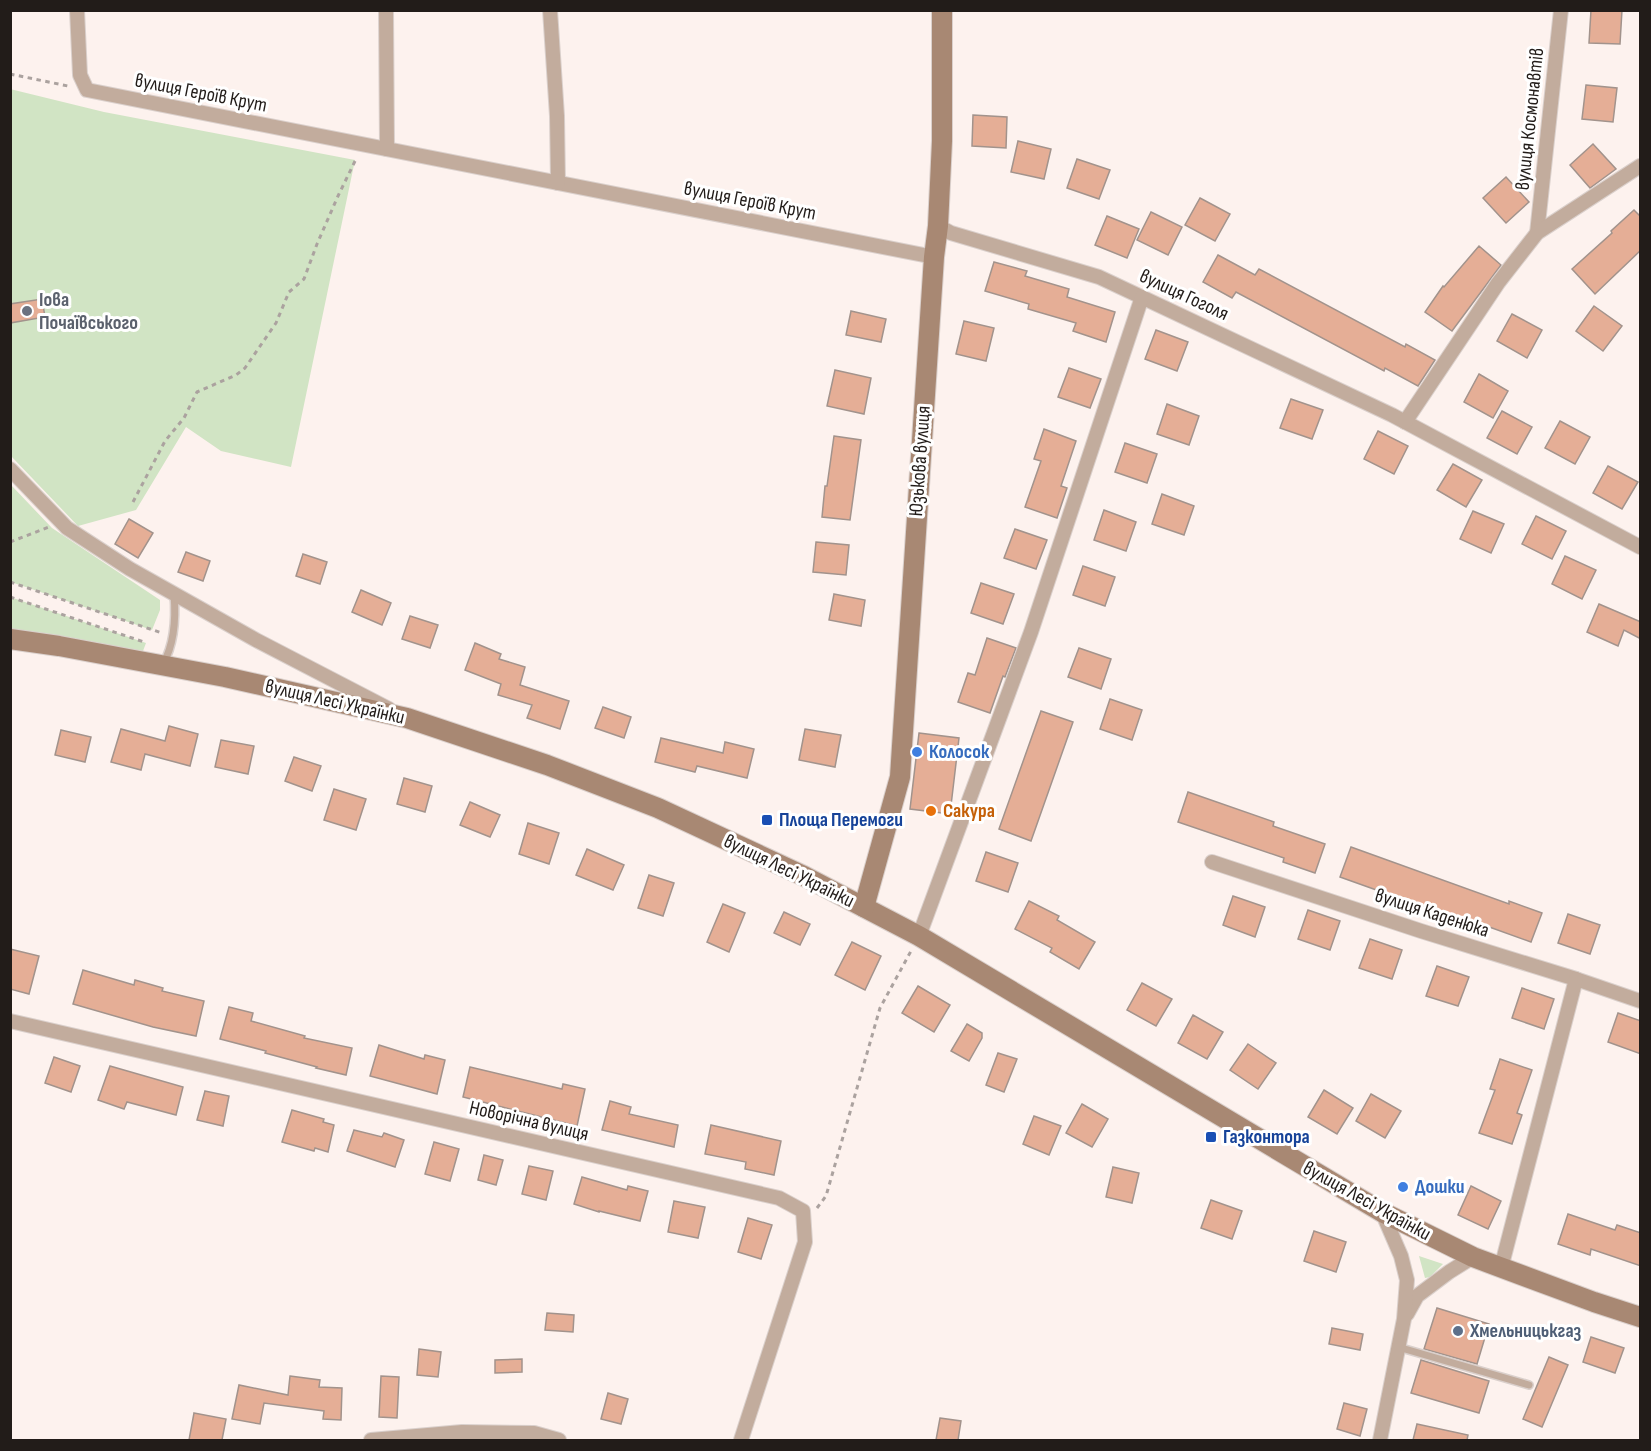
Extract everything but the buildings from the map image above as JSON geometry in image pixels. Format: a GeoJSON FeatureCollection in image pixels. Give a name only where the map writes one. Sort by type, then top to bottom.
{"type":"FeatureCollection","features":[{"type":"Feature","properties":{"kind":"main road","name":"Юзькова вулиця"},"geometry":{"type":"LineString","coordinates":[[864,907],[900,777],[934,257],[938,226],[942,141],[942,10]]}},
{"type":"Feature","properties":{"kind":"main road","name":"вулиця Лесі Українки"},"geometry":{"type":"LineString","coordinates":[[10,639],[166,658],[225,677],[407,718],[547,765],[658,808],[804,876],[919,936],[1382,1212],[1473,1257],[1641,1317]]}},
{"type":"Feature","properties":{"kind":"street"},"geometry":{"type":"LineString","coordinates":[[77,10],[80,75],[87,90]]}},
{"type":"Feature","properties":{"kind":"street"},"geometry":{"type":"LineString","coordinates":[[386,10],[387,149]]}},
{"type":"Feature","properties":{"kind":"street"},"geometry":{"type":"LineString","coordinates":[[550,10],[557,116],[558,183]]}},
{"type":"Feature","properties":{"kind":"street","name":"вулиця Космонавтів"},"geometry":{"type":"LineString","coordinates":[[1537,232],[1561,10]]}},
{"type":"Feature","properties":{"kind":"street","name":"вулиця Героїв Крут"},"geometry":{"type":"LineString","coordinates":[[87,90],[934,257]]}},
{"type":"Feature","properties":{"kind":"street"},"geometry":{"type":"LineString","coordinates":[[1405,422],[1498,283],[1537,232],[1641,166]]}},
{"type":"Feature","properties":{"kind":"street","name":"вулиця Гоголя"},"geometry":{"type":"LineString","coordinates":[[938,226],[951,234],[1099,277],[1405,422],[1641,547]]}},
{"type":"Feature","properties":{"kind":"street"},"geometry":{"type":"LineString","coordinates":[[919,936],[1031,632],[1142,297]]}},
{"type":"Feature","properties":{"kind":"street"},"geometry":{"type":"LineString","coordinates":[[10,469],[67,528],[130,569],[256,640],[407,718]]}},
{"type":"Feature","properties":{"kind":"street","name":"вулиця Каденюка"},"geometry":{"type":"LineString","coordinates":[[1212,862],[1641,1001]]}},
{"type":"Feature","properties":{"kind":"street"},"geometry":{"type":"LineString","coordinates":[[1501,1268],[1576,979]]}},
{"type":"Feature","properties":{"kind":"street","name":"Новорічна вулиця"},"geometry":{"type":"LineString","coordinates":[[10,1022],[779,1198],[803,1211]]}},
{"type":"Feature","properties":{"kind":"street"},"geometry":{"type":"LineString","coordinates":[[741,1440],[805,1242],[803,1211]]}},
{"type":"Feature","properties":{"kind":"street"},"geometry":{"type":"LineString","coordinates":[[1380,1440],[1404,1319],[1407,1280],[1401,1256],[1382,1212]]}},
{"type":"Feature","properties":{"kind":"street"},"geometry":{"type":"LineString","coordinates":[[1404,1319],[1417,1296],[1473,1257]]}},
{"type":"Feature","properties":{"kind":"street"},"geometry":{"type":"LineString","coordinates":[[371,1440],[462,1432],[534,1433],[559,1440]]}},
{"type":"Feature","properties":{"kind":"lane"},"geometry":{"type":"LineString","coordinates":[[166,658],[176,612],[174,594]]}},
{"type":"Feature","properties":{"kind":"lane"},"geometry":{"type":"LineString","coordinates":[[1398,1347],[1529,1385]]}},
{"type":"Feature","properties":{"kind":"path"},"geometry":{"type":"LineString","coordinates":[[10,74],[87,90]]}},
{"type":"Feature","properties":{"kind":"path"},"geometry":{"type":"LineString","coordinates":[[133,502],[165,441],[184,418],[197,392],[236,375],[245,368],[276,323],[289,292],[304,279],[316,244],[364,145]]}},
{"type":"Feature","properties":{"kind":"path"},"geometry":{"type":"LineString","coordinates":[[10,542],[62,522]]}},
{"type":"Feature","properties":{"kind":"path"},"geometry":{"type":"LineString","coordinates":[[10,582],[172,637]]}},
{"type":"Feature","properties":{"kind":"path"},"geometry":{"type":"LineString","coordinates":[[10,597],[166,658]]}},
{"type":"Feature","properties":{"kind":"path"},"geometry":{"type":"LineString","coordinates":[[803,1211],[817,1208],[826,1196],[880,1008],[919,936]]}},
{"type":"Feature","properties":{"kind":"green space"},"geometry":{"type":"Polygon","coordinates":[[[10,89],[104,112],[355,160],[291,467],[221,451],[186,427],[136,510],[78,526],[11,456],[10,89]]]}},
{"type":"Feature","properties":{"kind":"green space"},"geometry":{"type":"Polygon","coordinates":[[[11,485],[52,528],[160,600],[160,610],[152,630],[11,582],[11,485]]]}},
{"type":"Feature","properties":{"kind":"green space"},"geometry":{"type":"Polygon","coordinates":[[[10,597],[146,643],[143,651],[11,631],[10,597]]]}},
{"type":"Feature","properties":{"kind":"green space"},"geometry":{"type":"Polygon","coordinates":[[[1419,1256],[1443,1264],[1430,1277],[1425,1278],[1419,1256]]]}},
{"type":"Feature","properties":{"kind":"place","name":"Іова Почаївського"},"geometry":{"type":"Point","coordinates":[27,311]}},
{"type":"Feature","properties":{"kind":"place","name":"Колосок"},"geometry":{"type":"Point","coordinates":[917,752]}},
{"type":"Feature","properties":{"kind":"place","name":"Сакура"},"geometry":{"type":"Point","coordinates":[931,811]}},
{"type":"Feature","properties":{"kind":"place","name":"Площа Перемоги"},"geometry":{"type":"Point","coordinates":[767,820]}},
{"type":"Feature","properties":{"kind":"place","name":"Газконтора"},"geometry":{"type":"Point","coordinates":[1211,1137]}},
{"type":"Feature","properties":{"kind":"place","name":"Дошки"},"geometry":{"type":"Point","coordinates":[1403,1187]}},
{"type":"Feature","properties":{"kind":"place","name":"Хмельницькгаз"},"geometry":{"type":"Point","coordinates":[1458,1331]}}]}
